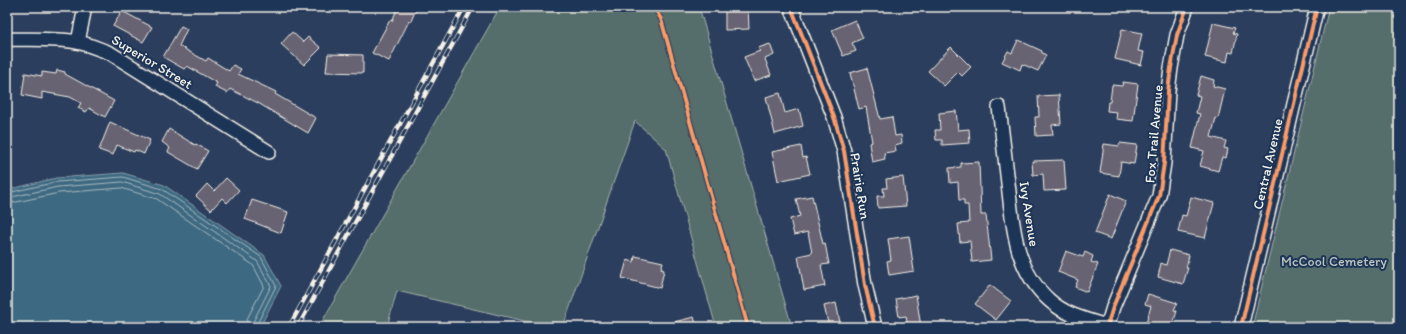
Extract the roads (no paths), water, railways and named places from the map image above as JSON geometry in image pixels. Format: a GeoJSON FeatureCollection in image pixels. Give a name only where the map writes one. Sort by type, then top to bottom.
{"type":"FeatureCollection","features":[{"type":"Feature","properties":{"kind":"street"},"geometry":{"type":"LineString","coordinates":[[78,42],[85,7]]}},
{"type":"Feature","properties":{"kind":"street","name":"Prairie Run"},"geometry":{"type":"LineString","coordinates":[[791,7],[834,117],[844,151],[864,285],[875,327]]}},
{"type":"Feature","properties":{"kind":"street","name":"Fox Trail Avenue"},"geometry":{"type":"LineString","coordinates":[[1107,327],[1113,307],[1159,196],[1164,163],[1168,91],[1171,68],[1177,35],[1187,7]]}},
{"type":"Feature","properties":{"kind":"street","name":"Central Avenue"},"geometry":{"type":"LineString","coordinates":[[1241,327],[1317,7]]}},
{"type":"Feature","properties":{"kind":"street","name":"Superior Street"},"geometry":{"type":"LineString","coordinates":[[7,39],[60,40],[78,42],[110,53],[269,152]]}},
{"type":"Feature","properties":{"kind":"street","name":"Ivy Avenue"},"geometry":{"type":"LineString","coordinates":[[999,107],[1014,234],[1022,262],[1038,288],[1063,310],[1077,317],[1107,327]]}},
{"type":"Feature","properties":{"kind":"water"},"geometry":{"type":"Polygon","coordinates":[[[123,173],[164,185],[264,255],[281,286],[260,327],[7,327],[7,190],[56,178],[123,173]]]}},
{"type":"Feature","properties":{"kind":"railway"},"geometry":{"type":"LineString","coordinates":[[289,327],[464,7]]}},
{"type":"Feature","properties":{"kind":"railway"},"geometry":{"type":"LineString","coordinates":[[298,327],[473,7]]}},
{"type":"Feature","properties":{"kind":"park label","name":"McCool Cemetery"},"geometry":{"type":"Point","coordinates":[1334,261]}}]}
